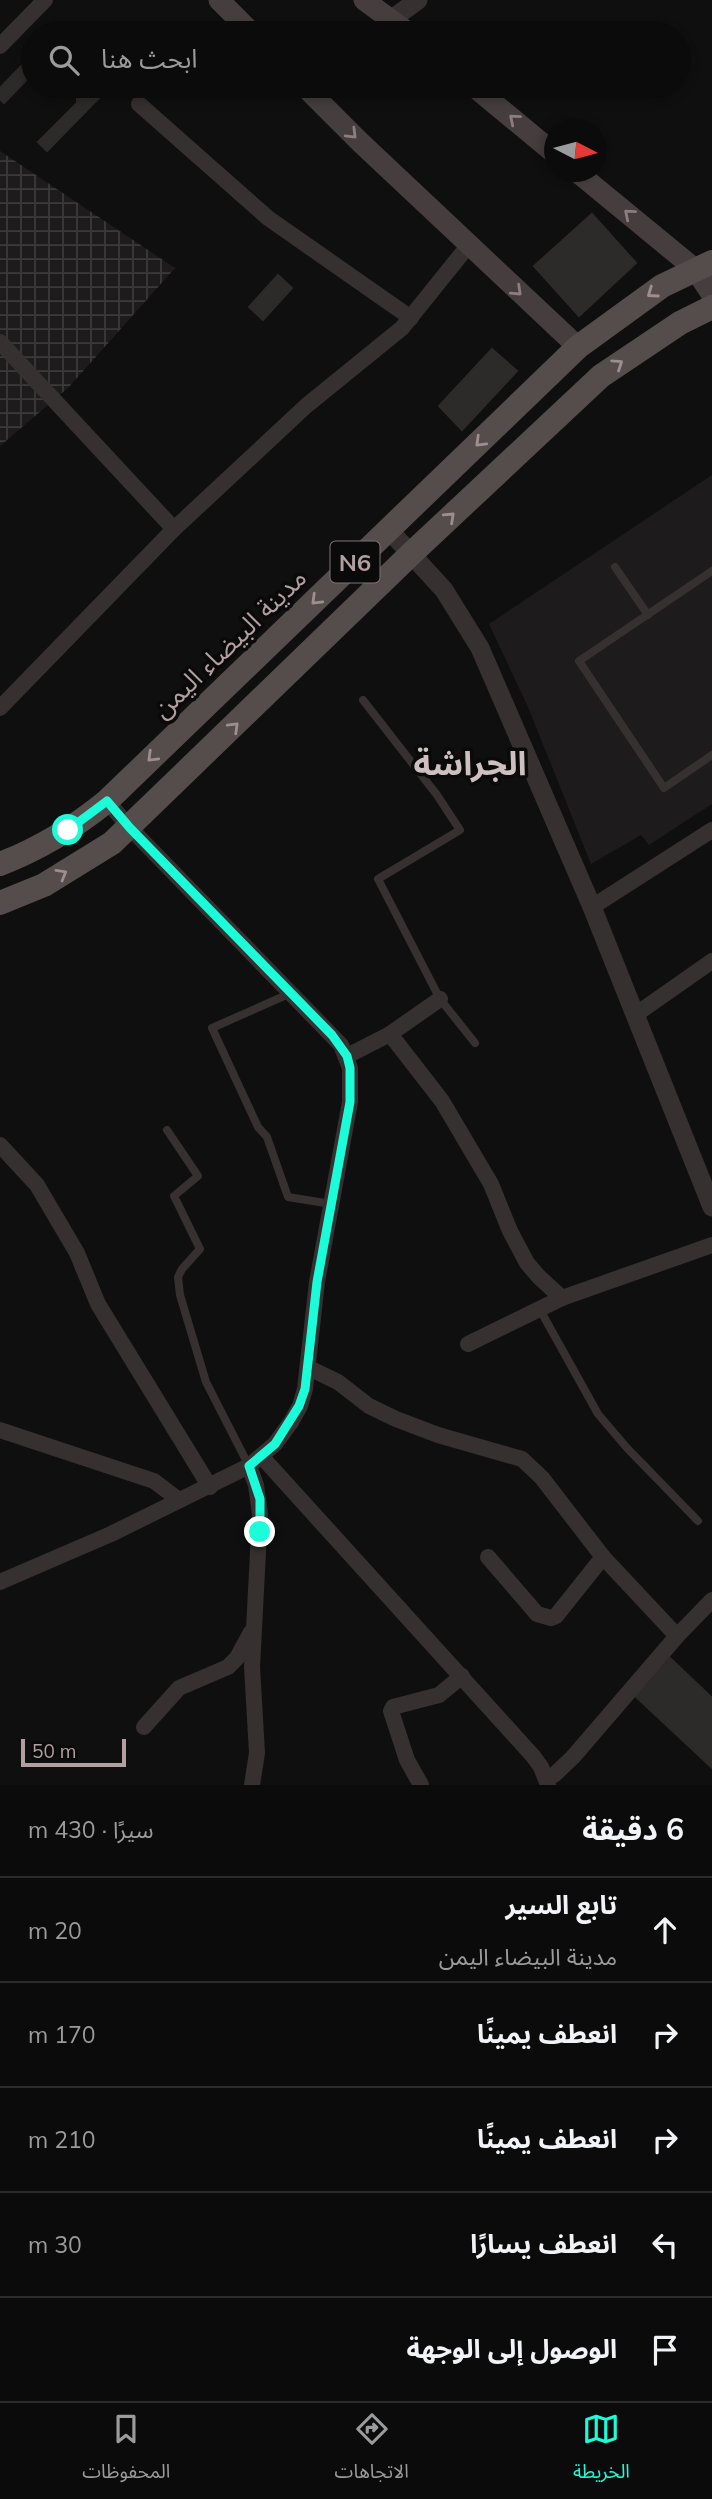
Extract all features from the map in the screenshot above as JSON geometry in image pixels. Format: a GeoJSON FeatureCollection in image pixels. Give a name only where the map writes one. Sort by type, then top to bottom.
{"type":"FeatureCollection","features":[{"type":"Feature","properties":{"kind":"main road"},"geometry":{"type":"LineString","coordinates":[[219,0],[240,21]]}},
{"type":"Feature","properties":{"kind":"main road"},"geometry":{"type":"LineString","coordinates":[[364,0],[394,21]]}},
{"type":"Feature","properties":{"kind":"main road"},"geometry":{"type":"LineString","coordinates":[[316,98],[468,246],[578,348]]}},
{"type":"Feature","properties":{"kind":"main road"},"geometry":{"type":"LineString","coordinates":[[488,98],[544,144]]}},
{"type":"Feature","properties":{"kind":"main road"},"geometry":{"type":"LineString","coordinates":[[591,182],[704,265],[712,295]]}},
{"type":"Feature","properties":{"kind":"main road","name":"مدينة البيضاء اليمن"},"geometry":{"type":"LineString","coordinates":[[0,864],[23,855],[68,830],[107,801],[578,348],[662,286],[704,265]]}},
{"type":"Feature","properties":{"kind":"main road","name":"N6"},"geometry":{"type":"LineString","coordinates":[[0,903],[44,885],[113,843],[412,553],[601,376],[680,323],[712,307]]}},
{"type":"Feature","properties":{"kind":"street"},"geometry":{"type":"LineString","coordinates":[[24,21],[45,0]]}},
{"type":"Feature","properties":{"kind":"street"},"geometry":{"type":"LineString","coordinates":[[391,19],[418,0]]}},
{"type":"Feature","properties":{"kind":"street"},"geometry":{"type":"LineString","coordinates":[[0,46],[21,25]]}},
{"type":"Feature","properties":{"kind":"street"},"geometry":{"type":"LineString","coordinates":[[139,104],[268,218],[411,318]]}},
{"type":"Feature","properties":{"kind":"street"},"geometry":{"type":"LineString","coordinates":[[0,708],[174,529],[306,406],[402,328],[468,246]]}},
{"type":"Feature","properties":{"kind":"street"},"geometry":{"type":"LineString","coordinates":[[0,342],[174,529]]}},
{"type":"Feature","properties":{"kind":"street"},"geometry":{"type":"LineString","coordinates":[[389,530],[444,590],[480,648],[592,907],[712,1207]]}},
{"type":"Feature","properties":{"kind":"street"},"geometry":{"type":"LineString","coordinates":[[0,1581],[111,1534],[210,1487],[256,1461],[275,1444],[299,1406],[309,1368],[317,1282],[350,1102],[351,1076],[347,1056],[332,1035],[130,828],[107,801]]}},
{"type":"Feature","properties":{"kind":"street"},"geometry":{"type":"LineString","coordinates":[[592,907],[712,830]]}},
{"type":"Feature","properties":{"kind":"street"},"geometry":{"type":"LineString","coordinates":[[635,1015],[712,961]]}},
{"type":"Feature","properties":{"kind":"street"},"geometry":{"type":"LineString","coordinates":[[347,1056],[390,1034],[440,999]]}},
{"type":"Feature","properties":{"kind":"street"},"geometry":{"type":"LineString","coordinates":[[390,1034],[442,1101],[491,1184],[510,1231],[527,1263],[562,1298]]}},
{"type":"Feature","properties":{"kind":"street"},"geometry":{"type":"LineString","coordinates":[[0,1145],[37,1185],[77,1253],[98,1304],[210,1487]]}},
{"type":"Feature","properties":{"kind":"street"},"geometry":{"type":"LineString","coordinates":[[468,1344],[562,1298],[712,1245]]}},
{"type":"Feature","properties":{"kind":"street"},"geometry":{"type":"LineString","coordinates":[[309,1368],[338,1382],[369,1406],[396,1419],[522,1459],[541,1478],[603,1557],[677,1636]]}},
{"type":"Feature","properties":{"kind":"street"},"geometry":{"type":"LineString","coordinates":[[0,1430],[154,1481],[179,1500]]}},
{"type":"Feature","properties":{"kind":"street"},"geometry":{"type":"LineString","coordinates":[[252,1785],[257,1753],[252,1685],[260,1514],[256,1461]]}},
{"type":"Feature","properties":{"kind":"street"},"geometry":{"type":"LineString","coordinates":[[256,1461],[462,1676],[533,1756],[546,1781],[573,1757],[677,1636],[712,1600]]}},
{"type":"Feature","properties":{"kind":"street"},"geometry":{"type":"LineString","coordinates":[[488,1557],[537,1614],[551,1618],[556,1616],[603,1557]]}},
{"type":"Feature","properties":{"kind":"street"},"geometry":{"type":"LineString","coordinates":[[144,1727],[179,1688],[218,1674],[228,1667],[237,1658],[254,1627]]}},
{"type":"Feature","properties":{"kind":"street"},"geometry":{"type":"LineString","coordinates":[[421,1785],[407,1760],[391,1711],[393,1707],[439,1695],[462,1676]]}},
{"type":"Feature","properties":{"kind":"lane"},"geometry":{"type":"LineString","coordinates":[[615,567],[648,615]]}},
{"type":"Feature","properties":{"kind":"lane"},"geometry":{"type":"LineString","coordinates":[[712,571],[579,661],[664,788],[712,755]]}},
{"type":"Feature","properties":{"kind":"lane"},"geometry":{"type":"LineString","coordinates":[[363,700],[437,795],[460,830],[378,879],[440,999],[475,1043]]}},
{"type":"Feature","properties":{"kind":"lane"},"geometry":{"type":"LineString","coordinates":[[291,993],[212,1028],[258,1127],[267,1138],[288,1197],[331,1204]]}},
{"type":"Feature","properties":{"kind":"lane"},"geometry":{"type":"LineString","coordinates":[[167,1130],[198,1176],[174,1196],[200,1249],[178,1277],[180,1295],[206,1382],[256,1461]]}},
{"type":"Feature","properties":{"kind":"lane"},"geometry":{"type":"LineString","coordinates":[[539,1308],[598,1414],[698,1521]]}},
{"type":"Feature","properties":{"kind":"shaded area"},"geometry":{"type":"Polygon","coordinates":[[[0,151],[175,268],[68,388],[0,446],[0,151]]]}},
{"type":"Feature","properties":{"kind":"shaded area"},"geometry":{"type":"Polygon","coordinates":[[[712,475],[712,804],[649,845],[641,835],[591,864],[528,707],[489,624],[712,475]]]}},
{"type":"Feature","properties":{"kind":"building"},"geometry":{"type":"Polygon","coordinates":[[[21,66],[21,85],[4,103],[0,99],[0,88],[21,66]]]}},
{"type":"Feature","properties":{"kind":"building"},"geometry":{"type":"Polygon","coordinates":[[[77,98],[99,98],[47,151],[38,142],[77,103],[77,98]]]}},
{"type":"Feature","properties":{"kind":"building"},"geometry":{"type":"Polygon","coordinates":[[[592,214],[636,263],[579,316],[534,266],[592,214]]]}},
{"type":"Feature","properties":{"kind":"building"},"geometry":{"type":"Polygon","coordinates":[[[278,275],[292,288],[263,320],[249,307],[278,275]]]}},
{"type":"Feature","properties":{"kind":"building"},"geometry":{"type":"Polygon","coordinates":[[[492,349],[517,371],[462,430],[439,406],[492,349]]]}},
{"type":"Feature","properties":{"kind":"building"},"geometry":{"type":"Polygon","coordinates":[[[669,1657],[712,1698],[712,1768],[634,1695],[669,1657]]]}},
{"type":"Feature","properties":{"kind":"district","name":"الجراشة"},"geometry":{"type":"Point","coordinates":[470,762]}},
{"type":"Feature","properties":{"kind":"route"},"geometry":{"type":"LineString","coordinates":[[68,830],[107,801],[130,828],[332,1035],[347,1056],[351,1083],[350,1102],[317,1282],[305,1389],[291,1422],[275,1444],[249,1466],[260,1499],[260,1532]]}}]}
